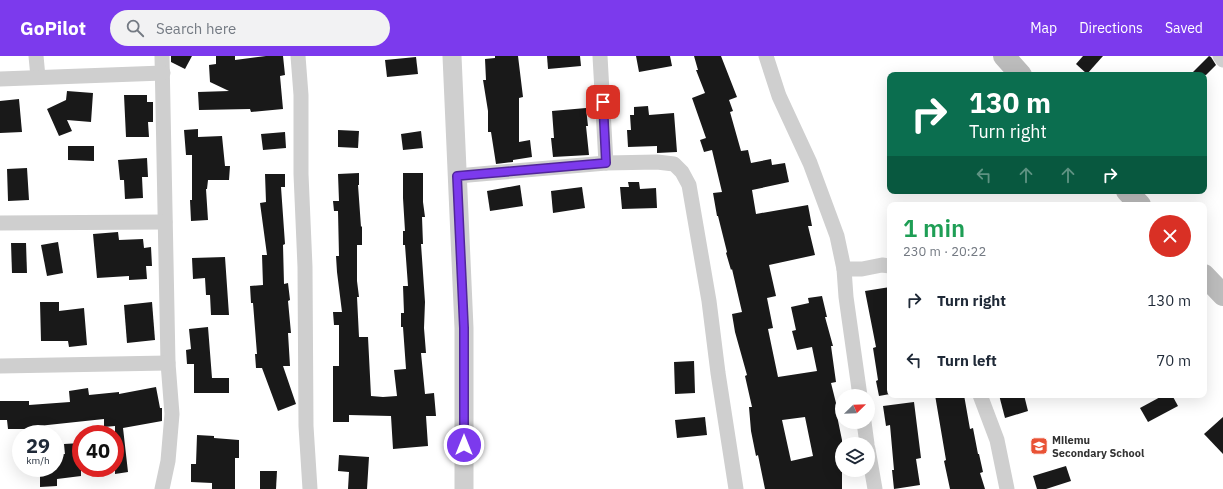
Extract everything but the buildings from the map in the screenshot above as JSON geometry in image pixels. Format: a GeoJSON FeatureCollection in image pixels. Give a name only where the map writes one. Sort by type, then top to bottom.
{"type":"FeatureCollection","features":[{"type":"Feature","properties":{"kind":"main road"},"geometry":{"type":"LineString","coordinates":[[1004,56],[1018,72]]}},
{"type":"Feature","properties":{"kind":"main road"},"geometry":{"type":"LineString","coordinates":[[1130,194],[1137,202]]}},
{"type":"Feature","properties":{"kind":"main road"},"geometry":{"type":"LineString","coordinates":[[1207,278],[1223,295]]}},
{"type":"Feature","properties":{"kind":"street"},"geometry":{"type":"LineString","coordinates":[[36,56],[38,77]]}},
{"type":"Feature","properties":{"kind":"street"},"geometry":{"type":"LineString","coordinates":[[162,56],[168,363],[172,414],[168,461],[162,489]]}},
{"type":"Feature","properties":{"kind":"street"},"geometry":{"type":"LineString","coordinates":[[298,56],[301,95],[301,174],[305,267],[306,418],[310,489]]}},
{"type":"Feature","properties":{"kind":"street"},"geometry":{"type":"LineString","coordinates":[[452,56],[464,328],[464,489]]}},
{"type":"Feature","properties":{"kind":"street"},"geometry":{"type":"LineString","coordinates":[[600,56],[606,163]]}},
{"type":"Feature","properties":{"kind":"street"},"geometry":{"type":"LineString","coordinates":[[766,56],[779,96],[813,170],[837,236],[844,269],[847,304],[859,389]]}},
{"type":"Feature","properties":{"kind":"street"},"geometry":{"type":"LineString","coordinates":[[1220,56],[1223,60]]}},
{"type":"Feature","properties":{"kind":"street"},"geometry":{"type":"LineString","coordinates":[[0,79],[163,73]]}},
{"type":"Feature","properties":{"kind":"street"},"geometry":{"type":"LineString","coordinates":[[457,176],[606,163],[657,162],[674,164],[682,172],[689,185],[709,301],[718,373],[736,489]]}},
{"type":"Feature","properties":{"kind":"street"},"geometry":{"type":"LineString","coordinates":[[0,223],[165,222]]}},
{"type":"Feature","properties":{"kind":"street"},"geometry":{"type":"LineString","coordinates":[[844,269],[862,269],[882,265],[887,266]]}},
{"type":"Feature","properties":{"kind":"street"},"geometry":{"type":"LineString","coordinates":[[0,366],[168,363]]}},
{"type":"Feature","properties":{"kind":"street"},"geometry":{"type":"LineString","coordinates":[[981,398],[997,440],[1007,489]]}},
{"type":"Feature","properties":{"kind":"street"},"geometry":{"type":"LineString","coordinates":[[873,477],[875,489]]}},
{"type":"Feature","properties":{"kind":"place","name":"Milemu Secondary School"},"geometry":{"type":"Point","coordinates":[1039,446]}},
{"type":"Feature","properties":{"kind":"route"},"geometry":{"type":"LineString","coordinates":[[464,445],[464,328],[457,176],[606,163],[603,102]]}}]}
